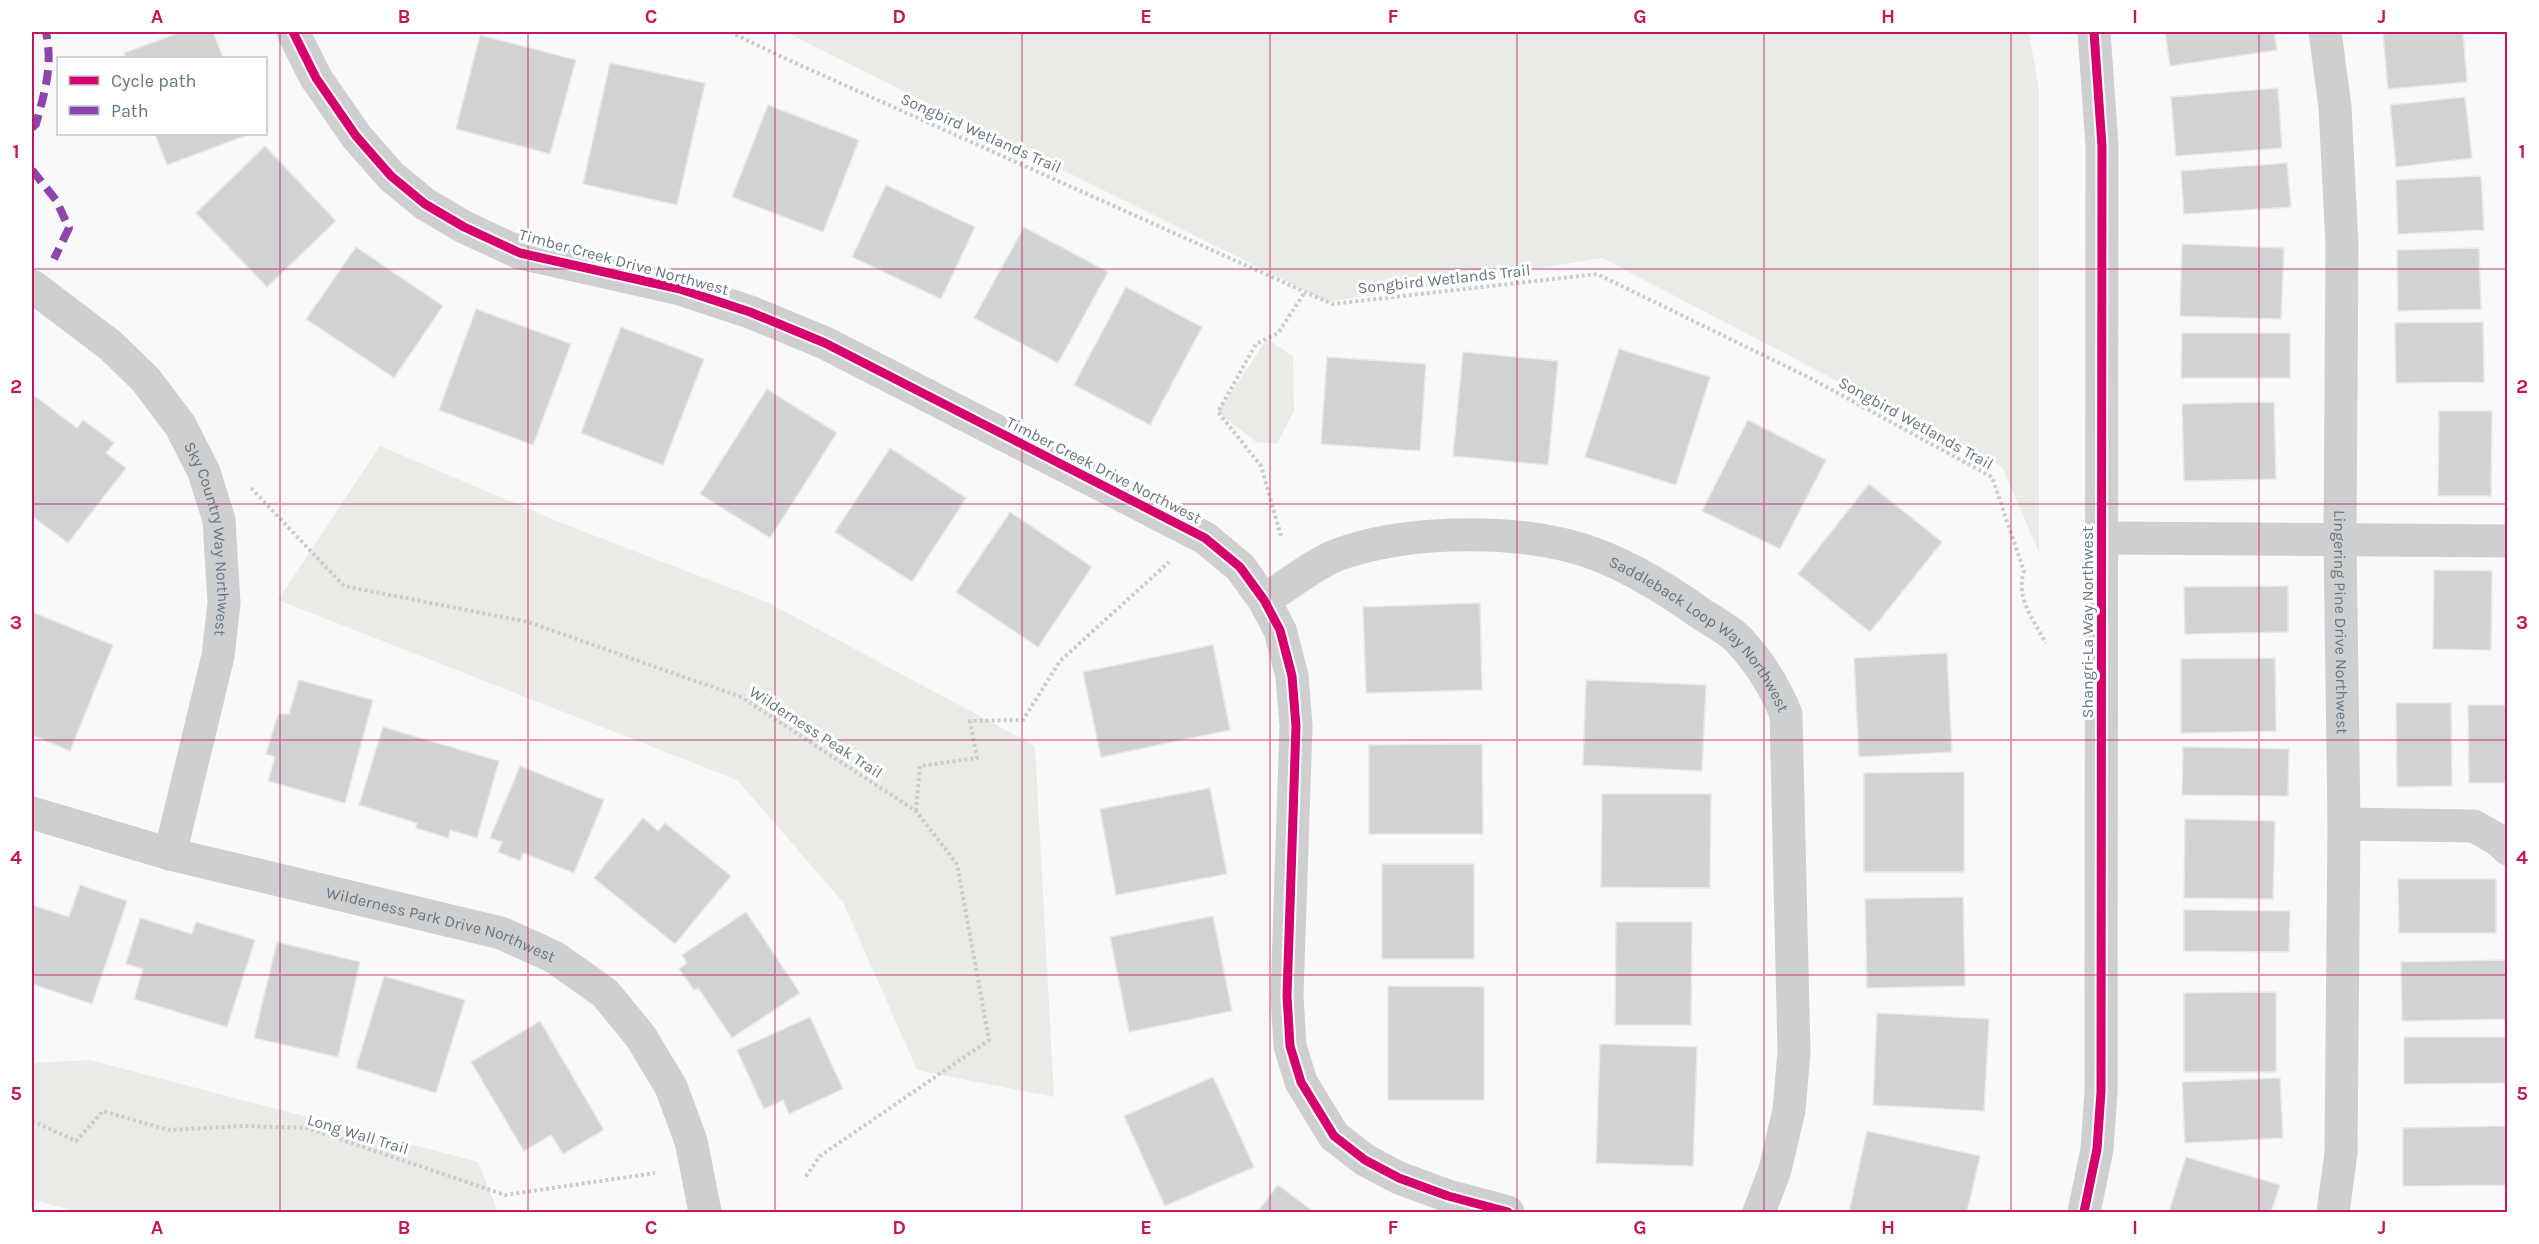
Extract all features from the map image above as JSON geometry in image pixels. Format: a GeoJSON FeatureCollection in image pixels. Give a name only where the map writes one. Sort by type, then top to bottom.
{"type":"FeatureCollection","features":[{"type":"Feature","properties":{"kind":"street","name":"Timber Creek Drive Northwest"},"geometry":{"type":"LineString","coordinates":[[293,32],[316,78],[363,144],[391,176],[425,204],[454,221],[520,253],[680,289],[750,312],[825,344],[1205,538],[1240,567],[1264,600],[1280,630],[1292,676],[1295,716],[1287,996],[1290,1046],[1301,1082],[1334,1136],[1365,1160],[1399,1178],[1438,1193],[1509,1212]]}},
{"type":"Feature","properties":{"kind":"street","name":"Shangri-La Way Northwest"},"geometry":{"type":"LineString","coordinates":[[2084,1212],[2097,1149],[2101,1092],[2102,146],[2094,32]]}},
{"type":"Feature","properties":{"kind":"street","name":"Lingering Pine Drive Northwest"},"geometry":{"type":"LineString","coordinates":[[2325,32],[2335,107],[2342,244],[2340,540],[2344,824],[2341,1153],[2333,1212]]}},
{"type":"Feature","properties":{"kind":"street","name":"Sky Country Way Northwest"},"geometry":{"type":"LineString","coordinates":[[32,286],[110,345],[147,380],[180,425],[190,444],[204,472],[219,520],[224,603],[218,656],[170,854]]}},
{"type":"Feature","properties":{"kind":"street","name":"Saddleback Loop Way Northwest"},"geometry":{"type":"LineString","coordinates":[[1264,600],[1336,555],[1388,542],[1438,537],[1501,536],[1567,545],[1633,570],[1735,636],[1758,663],[1777,693],[1786,714],[1794,1052],[1789,1110],[1775,1170],[1759,1212]]}},
{"type":"Feature","properties":{"kind":"street"},"geometry":{"type":"LineString","coordinates":[[2103,538],[2508,542]]}},
{"type":"Feature","properties":{"kind":"street","name":"Wilderness Park Drive Northwest"},"geometry":{"type":"LineString","coordinates":[[32,813],[170,854],[501,933],[555,957],[605,993],[647,1047],[671,1087],[691,1141],[705,1212]]}},
{"type":"Feature","properties":{"kind":"street"},"geometry":{"type":"LineString","coordinates":[[2344,824],[2474,826],[2500,841],[2508,849]]}},
{"type":"Feature","properties":{"kind":"path"},"geometry":{"type":"LineString","coordinates":[[1281,536],[1261,466],[1218,412],[1256,344],[1278,333],[1305,292]]}},
{"type":"Feature","properties":{"kind":"path"},"geometry":{"type":"LineString","coordinates":[[915,811],[920,766],[977,758],[970,721],[1023,720],[1060,661],[1176,556]]}},
{"type":"Feature","properties":{"kind":"shaded area"},"geometry":{"type":"Polygon","coordinates":[[[785,32],[2029,32],[2039,90],[2039,552],[2002,467],[1602,258],[1328,302],[785,32]]]}},
{"type":"Feature","properties":{"kind":"shaded area"},"geometry":{"type":"Polygon","coordinates":[[[1267,339],[1293,356],[1294,411],[1277,444],[1256,442],[1218,412],[1267,339]]]}},
{"type":"Feature","properties":{"kind":"shaded area"},"geometry":{"type":"Polygon","coordinates":[[[380,446],[559,522],[769,603],[1035,746],[1054,1097],[917,1070],[843,902],[737,780],[278,600],[380,446]]]}},
{"type":"Feature","properties":{"kind":"shaded area"},"geometry":{"type":"Polygon","coordinates":[[[90,1060],[478,1162],[498,1212],[77,1212],[32,1199],[32,1063],[90,1060]]]}},
{"type":"Feature","properties":{"kind":"building"},"geometry":{"type":"Polygon","coordinates":[[[181,32],[213,32],[223,57],[126,57],[124,53],[181,32]]]}},
{"type":"Feature","properties":{"kind":"building"},"geometry":{"type":"Polygon","coordinates":[[[2165,32],[2274,32],[2277,50],[2170,66],[2165,32]]]}},
{"type":"Feature","properties":{"kind":"building"},"geometry":{"type":"Polygon","coordinates":[[[2463,32],[2467,82],[2388,89],[2383,34],[2463,32]]]}},
{"type":"Feature","properties":{"kind":"building"},"geometry":{"type":"Polygon","coordinates":[[[480,35],[576,60],[550,154],[456,129],[480,35]]]}},
{"type":"Feature","properties":{"kind":"building"},"geometry":{"type":"Polygon","coordinates":[[[610,63],[705,83],[677,205],[583,184],[610,63]]]}},
{"type":"Feature","properties":{"kind":"building"},"geometry":{"type":"Polygon","coordinates":[[[2278,88],[2282,148],[2176,156],[2171,97],[2278,88]]]}},
{"type":"Feature","properties":{"kind":"building"},"geometry":{"type":"Polygon","coordinates":[[[2465,97],[2472,158],[2396,167],[2390,105],[2465,97]]]}},
{"type":"Feature","properties":{"kind":"building"},"geometry":{"type":"Polygon","coordinates":[[[768,105],[859,140],[823,232],[732,197],[768,105]]]}},
{"type":"Feature","properties":{"kind":"building"},"geometry":{"type":"Polygon","coordinates":[[[155,135],[247,135],[167,165],[155,135]]]}},
{"type":"Feature","properties":{"kind":"building"},"geometry":{"type":"Polygon","coordinates":[[[265,146],[336,221],[267,287],[196,213],[265,146]]]}},
{"type":"Feature","properties":{"kind":"building"},"geometry":{"type":"Polygon","coordinates":[[[2287,163],[2291,207],[2184,214],[2181,171],[2287,163]]]}},
{"type":"Feature","properties":{"kind":"building"},"geometry":{"type":"Polygon","coordinates":[[[2481,176],[2484,230],[2398,234],[2396,180],[2481,176]]]}},
{"type":"Feature","properties":{"kind":"building"},"geometry":{"type":"Polygon","coordinates":[[[886,185],[975,227],[941,299],[852,257],[886,185]]]}},
{"type":"Feature","properties":{"kind":"building"},"geometry":{"type":"Polygon","coordinates":[[[1024,227],[1108,272],[1058,363],[974,318],[1024,227]]]}},
{"type":"Feature","properties":{"kind":"building"},"geometry":{"type":"Polygon","coordinates":[[[2182,244],[2284,248],[2281,319],[2180,316],[2182,244]]]}},
{"type":"Feature","properties":{"kind":"building"},"geometry":{"type":"Polygon","coordinates":[[[356,247],[443,306],[394,378],[306,319],[356,247]]]}},
{"type":"Feature","properties":{"kind":"building"},"geometry":{"type":"Polygon","coordinates":[[[2479,248],[2481,309],[2398,311],[2397,250],[2479,248]]]}},
{"type":"Feature","properties":{"kind":"building"},"geometry":{"type":"Polygon","coordinates":[[[1126,287],[1202,327],[1150,425],[1074,385],[1126,287]]]}},
{"type":"Feature","properties":{"kind":"building"},"geometry":{"type":"Polygon","coordinates":[[[476,309],[571,344],[533,445],[439,410],[476,309]]]}},
{"type":"Feature","properties":{"kind":"building"},"geometry":{"type":"Polygon","coordinates":[[[2483,322],[2484,382],[2396,383],[2395,323],[2483,322]]]}},
{"type":"Feature","properties":{"kind":"building"},"geometry":{"type":"Polygon","coordinates":[[[621,327],[704,359],[663,465],[581,433],[621,327]]]}},
{"type":"Feature","properties":{"kind":"building"},"geometry":{"type":"Polygon","coordinates":[[[2182,333],[2290,333],[2290,378],[2181,378],[2182,333]]]}},
{"type":"Feature","properties":{"kind":"building"},"geometry":{"type":"Polygon","coordinates":[[[1619,349],[1710,377],[1676,485],[1585,457],[1619,349]]]}},
{"type":"Feature","properties":{"kind":"building"},"geometry":{"type":"Polygon","coordinates":[[[1463,352],[1558,361],[1548,465],[1453,456],[1463,352]]]}},
{"type":"Feature","properties":{"kind":"building"},"geometry":{"type":"Polygon","coordinates":[[[1327,357],[1426,364],[1420,451],[1321,444],[1327,357]]]}},
{"type":"Feature","properties":{"kind":"building"},"geometry":{"type":"Polygon","coordinates":[[[767,389],[837,433],[770,538],[700,494],[767,389]]]}},
{"type":"Feature","properties":{"kind":"building"},"geometry":{"type":"Polygon","coordinates":[[[32,394],[77,428],[83,420],[114,443],[106,453],[126,468],[68,543],[32,516],[32,394]]]}},
{"type":"Feature","properties":{"kind":"building"},"geometry":{"type":"Polygon","coordinates":[[[2274,402],[2276,479],[2184,481],[2182,404],[2274,402]]]}},
{"type":"Feature","properties":{"kind":"building"},"geometry":{"type":"Polygon","coordinates":[[[2439,411],[2492,411],[2491,496],[2438,496],[2439,411]]]}},
{"type":"Feature","properties":{"kind":"building"},"geometry":{"type":"Polygon","coordinates":[[[1748,420],[1826,460],[1780,549],[1702,511],[1748,420]]]}},
{"type":"Feature","properties":{"kind":"building"},"geometry":{"type":"Polygon","coordinates":[[[890,448],[966,498],[912,582],[835,532],[890,448]]]}},
{"type":"Feature","properties":{"kind":"building"},"geometry":{"type":"Polygon","coordinates":[[[1869,484],[1942,542],[1870,632],[1798,574],[1869,484]]]}},
{"type":"Feature","properties":{"kind":"building"},"geometry":{"type":"Polygon","coordinates":[[[1010,512],[1092,567],[1038,647],[956,592],[1010,512]]]}},
{"type":"Feature","properties":{"kind":"building"},"geometry":{"type":"Polygon","coordinates":[[[2434,570],[2492,571],[2491,650],[2433,649],[2434,570]]]}},
{"type":"Feature","properties":{"kind":"building"},"geometry":{"type":"Polygon","coordinates":[[[2288,586],[2288,632],[2185,634],[2184,587],[2288,586]]]}},
{"type":"Feature","properties":{"kind":"building"},"geometry":{"type":"Polygon","coordinates":[[[1480,603],[1482,690],[1366,693],[1363,607],[1480,603]]]}},
{"type":"Feature","properties":{"kind":"building"},"geometry":{"type":"Polygon","coordinates":[[[32,612],[113,645],[70,751],[32,735],[32,612]]]}},
{"type":"Feature","properties":{"kind":"building"},"geometry":{"type":"Polygon","coordinates":[[[1213,645],[1230,730],[1101,757],[1083,672],[1213,645]]]}},
{"type":"Feature","properties":{"kind":"building"},"geometry":{"type":"Polygon","coordinates":[[[1947,653],[1952,752],[1859,757],[1854,658],[1947,653]]]}},
{"type":"Feature","properties":{"kind":"building"},"geometry":{"type":"Polygon","coordinates":[[[2275,658],[2276,731],[2181,733],[2181,659],[2275,658]]]}},
{"type":"Feature","properties":{"kind":"building"},"geometry":{"type":"Polygon","coordinates":[[[299,680],[373,700],[345,803],[268,781],[275,757],[266,754],[278,714],[289,714],[299,680]]]}},
{"type":"Feature","properties":{"kind":"building"},"geometry":{"type":"Polygon","coordinates":[[[1586,680],[1706,685],[1702,771],[1583,765],[1586,680]]]}},
{"type":"Feature","properties":{"kind":"building"},"geometry":{"type":"Polygon","coordinates":[[[2396,703],[2451,703],[2452,786],[2397,787],[2396,703]]]}},
{"type":"Feature","properties":{"kind":"building"},"geometry":{"type":"Polygon","coordinates":[[[2468,705],[2508,705],[2508,783],[2469,783],[2468,705]]]}},
{"type":"Feature","properties":{"kind":"building"},"geometry":{"type":"Polygon","coordinates":[[[383,727],[499,761],[477,838],[450,830],[448,838],[416,828],[417,823],[359,805],[383,727]]]}},
{"type":"Feature","properties":{"kind":"building"},"geometry":{"type":"Polygon","coordinates":[[[1482,744],[1483,834],[1369,834],[1369,745],[1482,744]]]}},
{"type":"Feature","properties":{"kind":"building"},"geometry":{"type":"Polygon","coordinates":[[[2183,747],[2289,749],[2288,796],[2182,795],[2183,747]]]}},
{"type":"Feature","properties":{"kind":"building"},"geometry":{"type":"Polygon","coordinates":[[[520,766],[604,800],[574,873],[523,853],[520,861],[498,852],[502,842],[490,838],[520,766]]]}},
{"type":"Feature","properties":{"kind":"building"},"geometry":{"type":"Polygon","coordinates":[[[1964,772],[1964,872],[1864,872],[1864,773],[1964,772]]]}},
{"type":"Feature","properties":{"kind":"building"},"geometry":{"type":"Polygon","coordinates":[[[1210,788],[1227,874],[1116,895],[1100,809],[1210,788]]]}},
{"type":"Feature","properties":{"kind":"building"},"geometry":{"type":"Polygon","coordinates":[[[1602,794],[1711,794],[1710,888],[1601,887],[1602,794]]]}},
{"type":"Feature","properties":{"kind":"building"},"geometry":{"type":"Polygon","coordinates":[[[643,818],[658,831],[665,823],[731,876],[675,944],[594,878],[643,818]]]}},
{"type":"Feature","properties":{"kind":"building"},"geometry":{"type":"Polygon","coordinates":[[[2185,819],[2275,821],[2273,899],[2184,898],[2185,819]]]}},
{"type":"Feature","properties":{"kind":"building"},"geometry":{"type":"Polygon","coordinates":[[[1382,864],[1474,864],[1474,959],[1382,959],[1382,864]]]}},
{"type":"Feature","properties":{"kind":"building"},"geometry":{"type":"Polygon","coordinates":[[[2398,879],[2496,879],[2496,933],[2399,933],[2398,879]]]}},
{"type":"Feature","properties":{"kind":"building"},"geometry":{"type":"Polygon","coordinates":[[[80,885],[127,901],[92,1004],[32,984],[32,905],[69,917],[80,885]]]}},
{"type":"Feature","properties":{"kind":"building"},"geometry":{"type":"Polygon","coordinates":[[[1963,897],[1965,986],[1867,988],[1865,899],[1963,897]]]}},
{"type":"Feature","properties":{"kind":"building"},"geometry":{"type":"Polygon","coordinates":[[[2184,910],[2290,911],[2289,952],[2184,951],[2184,910]]]}},
{"type":"Feature","properties":{"kind":"building"},"geometry":{"type":"Polygon","coordinates":[[[746,912],[800,993],[732,1038],[698,988],[694,990],[679,969],[687,963],[682,955],[746,912]]]}},
{"type":"Feature","properties":{"kind":"building"},"geometry":{"type":"Polygon","coordinates":[[[1213,916],[1232,1011],[1129,1032],[1110,937],[1213,916]]]}},
{"type":"Feature","properties":{"kind":"building"},"geometry":{"type":"Polygon","coordinates":[[[140,918],[192,934],[196,922],[255,940],[227,1027],[134,999],[143,969],[126,964],[140,918]]]}},
{"type":"Feature","properties":{"kind":"building"},"geometry":{"type":"Polygon","coordinates":[[[1616,922],[1692,922],[1691,1025],[1615,1025],[1616,922]]]}},
{"type":"Feature","properties":{"kind":"building"},"geometry":{"type":"Polygon","coordinates":[[[277,942],[360,962],[338,1057],[254,1038],[277,942]]]}},
{"type":"Feature","properties":{"kind":"building"},"geometry":{"type":"Polygon","coordinates":[[[2507,960],[2508,1019],[2402,1021],[2401,962],[2507,960]]]}},
{"type":"Feature","properties":{"kind":"building"},"geometry":{"type":"Polygon","coordinates":[[[384,976],[465,1000],[436,1093],[356,1068],[384,976]]]}},
{"type":"Feature","properties":{"kind":"building"},"geometry":{"type":"Polygon","coordinates":[[[1388,986],[1484,987],[1484,1100],[1388,1100],[1388,986]]]}},
{"type":"Feature","properties":{"kind":"building"},"geometry":{"type":"Polygon","coordinates":[[[2276,992],[2276,1072],[2184,1072],[2184,993],[2276,992]]]}},
{"type":"Feature","properties":{"kind":"building"},"geometry":{"type":"Polygon","coordinates":[[[1877,1013],[1989,1019],[1984,1111],[1873,1105],[1877,1013]]]}},
{"type":"Feature","properties":{"kind":"building"},"geometry":{"type":"Polygon","coordinates":[[[810,1017],[843,1089],[789,1114],[783,1100],[764,1109],[737,1050],[810,1017]]]}},
{"type":"Feature","properties":{"kind":"building"},"geometry":{"type":"Polygon","coordinates":[[[540,1021],[604,1130],[563,1154],[551,1135],[524,1151],[471,1062],[540,1021]]]}},
{"type":"Feature","properties":{"kind":"building"},"geometry":{"type":"Polygon","coordinates":[[[2404,1037],[2508,1037],[2508,1083],[2404,1084],[2404,1037]]]}},
{"type":"Feature","properties":{"kind":"building"},"geometry":{"type":"Polygon","coordinates":[[[1600,1044],[1697,1047],[1693,1166],[1596,1163],[1600,1044]]]}},
{"type":"Feature","properties":{"kind":"building"},"geometry":{"type":"Polygon","coordinates":[[[1213,1077],[1254,1167],[1165,1206],[1124,1116],[1213,1077]]]}},
{"type":"Feature","properties":{"kind":"building"},"geometry":{"type":"Polygon","coordinates":[[[2280,1078],[2283,1138],[2185,1143],[2182,1082],[2280,1078]]]}},
{"type":"Feature","properties":{"kind":"building"},"geometry":{"type":"Polygon","coordinates":[[[2508,1126],[2508,1185],[2403,1186],[2403,1128],[2508,1126]]]}},
{"type":"Feature","properties":{"kind":"building"},"geometry":{"type":"Polygon","coordinates":[[[1867,1131],[1980,1156],[1967,1212],[1849,1212],[1867,1131]]]}},
{"type":"Feature","properties":{"kind":"building"},"geometry":{"type":"Polygon","coordinates":[[[2186,1157],[2280,1185],[2271,1212],[2169,1212],[2186,1157]]]}},
{"type":"Feature","properties":{"kind":"building"},"geometry":{"type":"Polygon","coordinates":[[[1278,1185],[1314,1212],[1257,1212],[1278,1185]]]}},
{"type":"Feature","properties":{"kind":"marked path"},"geometry":{"type":"LineString","coordinates":[[32,128],[36,124],[47,78],[49,56],[46,32]]}},
{"type":"Feature","properties":{"kind":"marked path"},"geometry":{"type":"LineString","coordinates":[[32,170],[56,200],[69,228],[54,259]]}},
{"type":"Feature","properties":{"kind":"cycle path"},"geometry":{"type":"LineString","coordinates":[[293,32],[316,78],[356,136],[391,176],[425,204],[464,227],[520,253],[680,289],[750,312],[825,343],[1205,538],[1240,567],[1264,600],[1280,630],[1292,676],[1296,726],[1287,996],[1290,1046],[1301,1082],[1334,1136],[1365,1160],[1399,1178],[1448,1196],[1508,1212]]}},
{"type":"Feature","properties":{"kind":"cycle path"},"geometry":{"type":"LineString","coordinates":[[2084,1212],[2097,1149],[2101,1092],[2102,146],[2094,32]]}}]}
